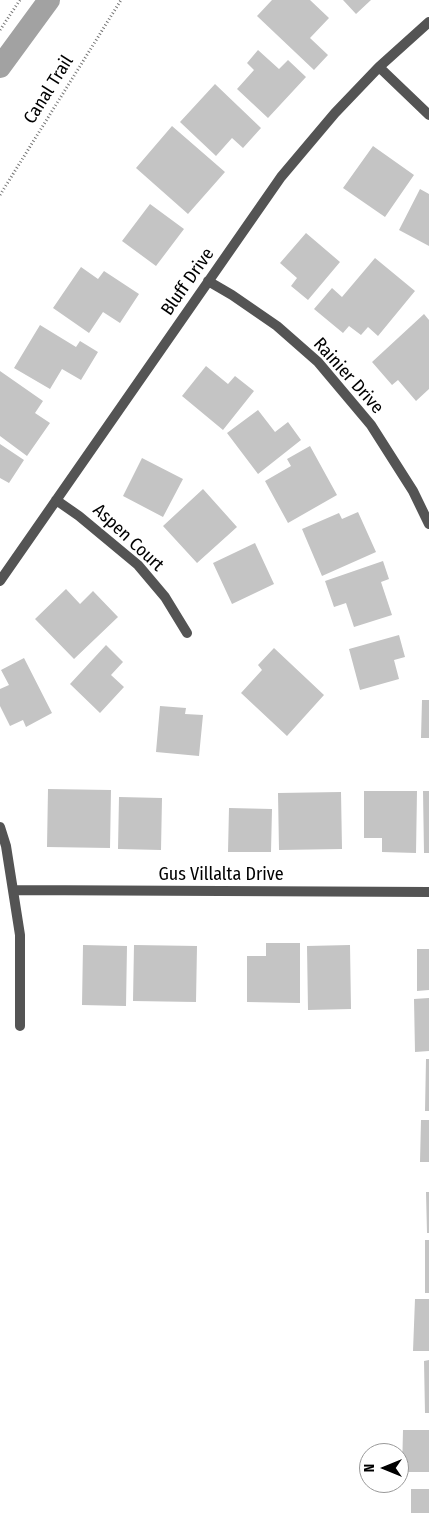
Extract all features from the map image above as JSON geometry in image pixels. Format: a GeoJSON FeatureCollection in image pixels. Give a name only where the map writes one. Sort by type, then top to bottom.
{"type":"FeatureCollection","features":[{"type":"Feature","properties":{"kind":"street","name":"Bluff Drive"},"geometry":{"type":"LineString","coordinates":[[0,581],[281,177],[335,113],[379,68],[429,22]]}},
{"type":"Feature","properties":{"kind":"street"},"geometry":{"type":"LineString","coordinates":[[379,68],[429,115]]}},
{"type":"Feature","properties":{"kind":"street","name":"Rainier Drive"},"geometry":{"type":"LineString","coordinates":[[208,281],[277,326],[318,362],[354,404],[387,448],[429,524]]}},
{"type":"Feature","properties":{"kind":"street","name":"Aspen Court"},"geometry":{"type":"LineString","coordinates":[[56,500],[80,516],[138,565],[164,597],[187,633]]}},
{"type":"Feature","properties":{"kind":"street"},"geometry":{"type":"LineString","coordinates":[[0,827],[6,846],[20,935],[20,1026]]}},
{"type":"Feature","properties":{"kind":"street","name":"Gus Villalta Drive"},"geometry":{"type":"LineString","coordinates":[[13,890],[429,892]]}},
{"type":"Feature","properties":{"kind":"path"},"geometry":{"type":"LineString","coordinates":[[0,30],[20,0]]}},
{"type":"Feature","properties":{"kind":"path","name":"Canal Trail"},"geometry":{"type":"LineString","coordinates":[[0,195],[121,0]]}},
{"type":"Feature","properties":{"kind":"building"},"geometry":{"type":"Polygon","coordinates":[[[272,0],[310,0],[329,18],[310,38],[328,55],[314,70],[257,16],[272,0]]]}},
{"type":"Feature","properties":{"kind":"building"},"geometry":{"type":"Polygon","coordinates":[[[343,0],[371,0],[356,14],[343,0]]]}},
{"type":"Feature","properties":{"kind":"building"},"geometry":{"type":"Polygon","coordinates":[[[258,50],[279,69],[288,60],[306,77],[268,118],[237,89],[254,70],[247,63],[258,50]]]}},
{"type":"Feature","properties":{"kind":"building"},"geometry":{"type":"Polygon","coordinates":[[[215,84],[261,128],[243,148],[232,138],[216,156],[180,122],[215,84]]]}},
{"type":"Feature","properties":{"kind":"building"},"geometry":{"type":"Polygon","coordinates":[[[172,126],[225,172],[188,214],[136,168],[172,126]]]}},
{"type":"Feature","properties":{"kind":"building"},"geometry":{"type":"Polygon","coordinates":[[[373,146],[414,175],[385,217],[343,188],[373,146]]]}},
{"type":"Feature","properties":{"kind":"building"},"geometry":{"type":"Polygon","coordinates":[[[420,189],[429,194],[429,246],[399,230],[420,189]]]}},
{"type":"Feature","properties":{"kind":"building"},"geometry":{"type":"Polygon","coordinates":[[[150,204],[184,229],[156,266],[122,241],[150,204]]]}},
{"type":"Feature","properties":{"kind":"building"},"geometry":{"type":"Polygon","coordinates":[[[306,233],[340,262],[308,300],[291,286],[297,278],[280,263],[306,233]]]}},
{"type":"Feature","properties":{"kind":"building"},"geometry":{"type":"Polygon","coordinates":[[[375,258],[415,291],[378,336],[368,327],[361,335],[349,326],[343,333],[314,309],[332,288],[342,297],[375,258]]]}},
{"type":"Feature","properties":{"kind":"building"},"geometry":{"type":"Polygon","coordinates":[[[81,267],[98,279],[104,271],[139,294],[120,323],[103,312],[89,333],[53,308],[81,267]]]}},
{"type":"Feature","properties":{"kind":"building"},"geometry":{"type":"Polygon","coordinates":[[[424,314],[429,320],[429,389],[416,401],[398,380],[392,385],[372,362],[424,314]]]}},
{"type":"Feature","properties":{"kind":"building"},"geometry":{"type":"Polygon","coordinates":[[[40,325],[76,347],[80,341],[98,352],[81,380],[62,369],[50,389],[14,368],[40,325]]]}},
{"type":"Feature","properties":{"kind":"building"},"geometry":{"type":"Polygon","coordinates":[[[206,366],[228,384],[235,376],[254,391],[223,430],[182,396],[206,366]]]}},
{"type":"Feature","properties":{"kind":"building"},"geometry":{"type":"Polygon","coordinates":[[[0,371],[43,401],[35,413],[50,423],[27,456],[0,436],[0,371]]]}},
{"type":"Feature","properties":{"kind":"building"},"geometry":{"type":"Polygon","coordinates":[[[258,410],[275,432],[288,422],[301,440],[258,474],[227,433],[258,410]]]}},
{"type":"Feature","properties":{"kind":"building"},"geometry":{"type":"Polygon","coordinates":[[[0,444],[24,460],[9,483],[0,478],[0,444]]]}},
{"type":"Feature","properties":{"kind":"building"},"geometry":{"type":"Polygon","coordinates":[[[310,446],[337,495],[288,523],[265,481],[291,466],[287,459],[310,446]]]}},
{"type":"Feature","properties":{"kind":"building"},"geometry":{"type":"Polygon","coordinates":[[[142,458],[183,479],[163,517],[123,496],[142,458]]]}},
{"type":"Feature","properties":{"kind":"building"},"geometry":{"type":"Polygon","coordinates":[[[203,489],[237,527],[197,563],[163,526],[203,489]]]}},
{"type":"Feature","properties":{"kind":"building"},"geometry":{"type":"Polygon","coordinates":[[[358,512],[376,552],[322,576],[302,529],[339,513],[342,519],[358,512]]]}},
{"type":"Feature","properties":{"kind":"building"},"geometry":{"type":"Polygon","coordinates":[[[255,543],[274,584],[232,604],[213,563],[255,543]]]}},
{"type":"Feature","properties":{"kind":"building"},"geometry":{"type":"Polygon","coordinates":[[[383,561],[389,579],[381,582],[392,615],[354,627],[346,603],[334,607],[325,581],[383,561]]]}},
{"type":"Feature","properties":{"kind":"building"},"geometry":{"type":"Polygon","coordinates":[[[66,589],[80,604],[93,591],[118,617],[74,659],[35,619],[66,589]]]}},
{"type":"Feature","properties":{"kind":"building"},"geometry":{"type":"Polygon","coordinates":[[[399,635],[405,657],[394,660],[399,679],[360,690],[349,649],[399,635]]]}},
{"type":"Feature","properties":{"kind":"building"},"geometry":{"type":"Polygon","coordinates":[[[106,645],[123,662],[111,675],[124,687],[100,713],[70,684],[106,645]]]}},
{"type":"Feature","properties":{"kind":"building"},"geometry":{"type":"Polygon","coordinates":[[[274,648],[324,695],[287,736],[241,693],[262,670],[258,665],[274,648]]]}},
{"type":"Feature","properties":{"kind":"building"},"geometry":{"type":"Polygon","coordinates":[[[24,658],[52,713],[26,727],[23,720],[10,726],[0,706],[0,689],[9,685],[1,670],[24,658]]]}},
{"type":"Feature","properties":{"kind":"building"},"geometry":{"type":"Polygon","coordinates":[[[422,700],[429,700],[429,738],[421,738],[422,700]]]}},
{"type":"Feature","properties":{"kind":"building"},"geometry":{"type":"Polygon","coordinates":[[[160,706],[186,708],[185,714],[203,715],[199,756],[156,752],[160,706]]]}},
{"type":"Feature","properties":{"kind":"building"},"geometry":{"type":"Polygon","coordinates":[[[48,789],[111,790],[110,848],[47,847],[48,789]]]}},
{"type":"Feature","properties":{"kind":"building"},"geometry":{"type":"Polygon","coordinates":[[[364,791],[417,791],[416,853],[382,852],[382,838],[364,838],[364,791]]]}},
{"type":"Feature","properties":{"kind":"building"},"geometry":{"type":"Polygon","coordinates":[[[423,791],[429,791],[429,853],[424,853],[423,791]]]}},
{"type":"Feature","properties":{"kind":"building"},"geometry":{"type":"Polygon","coordinates":[[[341,792],[342,849],[279,850],[278,793],[341,792]]]}},
{"type":"Feature","properties":{"kind":"building"},"geometry":{"type":"Polygon","coordinates":[[[119,797],[162,798],[161,850],[118,849],[119,797]]]}},
{"type":"Feature","properties":{"kind":"building"},"geometry":{"type":"Polygon","coordinates":[[[229,808],[272,809],[271,852],[228,852],[229,808]]]}},
{"type":"Feature","properties":{"kind":"building"},"geometry":{"type":"Polygon","coordinates":[[[266,943],[300,943],[300,1003],[247,1002],[247,956],[266,956],[266,943]]]}},
{"type":"Feature","properties":{"kind":"building"},"geometry":{"type":"Polygon","coordinates":[[[83,945],[127,946],[126,1006],[82,1005],[83,945]]]}},
{"type":"Feature","properties":{"kind":"building"},"geometry":{"type":"Polygon","coordinates":[[[134,945],[197,946],[196,1002],[133,1001],[134,945]]]}},
{"type":"Feature","properties":{"kind":"building"},"geometry":{"type":"Polygon","coordinates":[[[350,945],[351,1009],[308,1010],[307,946],[350,945]]]}},
{"type":"Feature","properties":{"kind":"building"},"geometry":{"type":"Polygon","coordinates":[[[417,949],[429,949],[429,990],[417,991],[417,949]]]}},
{"type":"Feature","properties":{"kind":"building"},"geometry":{"type":"Polygon","coordinates":[[[429,998],[429,1051],[415,1052],[414,999],[429,998]]]}},
{"type":"Feature","properties":{"kind":"building"},"geometry":{"type":"Polygon","coordinates":[[[426,1059],[429,1059],[429,1111],[425,1111],[426,1059]]]}},
{"type":"Feature","properties":{"kind":"building"},"geometry":{"type":"Polygon","coordinates":[[[421,1120],[429,1120],[429,1162],[420,1162],[421,1120]]]}},
{"type":"Feature","properties":{"kind":"building"},"geometry":{"type":"Polygon","coordinates":[[[426,1192],[429,1192],[429,1233],[427,1233],[426,1192]]]}},
{"type":"Feature","properties":{"kind":"building"},"geometry":{"type":"Polygon","coordinates":[[[425,1240],[429,1240],[429,1293],[425,1293],[425,1240]]]}},
{"type":"Feature","properties":{"kind":"building"},"geometry":{"type":"Polygon","coordinates":[[[415,1299],[429,1299],[429,1351],[413,1351],[415,1299]]]}},
{"type":"Feature","properties":{"kind":"building"},"geometry":{"type":"Polygon","coordinates":[[[429,1360],[429,1413],[425,1413],[424,1361],[429,1360]]]}},
{"type":"Feature","properties":{"kind":"building"},"geometry":{"type":"Polygon","coordinates":[[[403,1430],[429,1430],[429,1472],[409,1472],[409,1443],[403,1443],[403,1430]]]}},
{"type":"Feature","properties":{"kind":"building"},"geometry":{"type":"Polygon","coordinates":[[[411,1489],[429,1489],[429,1513],[411,1513],[411,1489]]]}},
{"type":"Feature","properties":{"kind":"waterway"},"geometry":{"type":"LineString","coordinates":[[0,67],[49,0]]}},
{"type":"Feature","properties":{"kind":"waterway"},"geometry":{"type":"LineString","coordinates":[[4,55],[14,41]]}}]}
